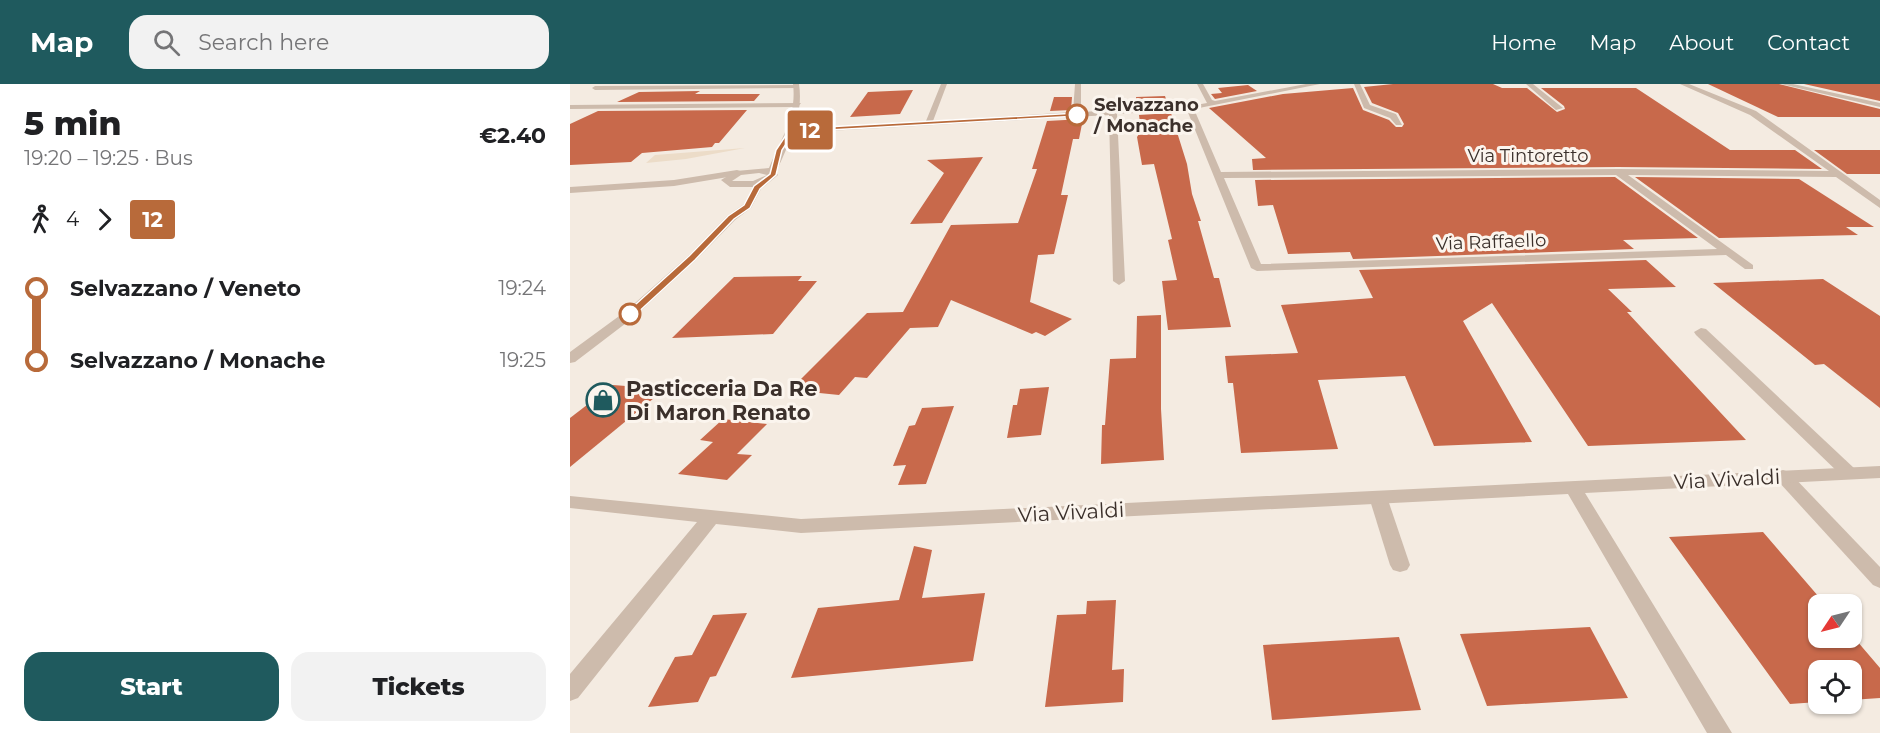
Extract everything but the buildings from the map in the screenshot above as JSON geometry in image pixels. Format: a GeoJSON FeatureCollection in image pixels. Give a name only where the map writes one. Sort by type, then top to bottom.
{"type":"FeatureCollection","features":[{"type":"Feature","properties":{"kind":"street"},"geometry":{"type":"LineString","coordinates":[[929,122],[944,84]]}},
{"type":"Feature","properties":{"kind":"street"},"geometry":{"type":"LineString","coordinates":[[1077,115],[1078,84]]}},
{"type":"Feature","properties":{"kind":"street"},"geometry":{"type":"LineString","coordinates":[[1200,84],[1209,100],[1214,103]]}},
{"type":"Feature","properties":{"kind":"street"},"geometry":{"type":"LineString","coordinates":[[792,131],[1190,108],[1317,84]]}},
{"type":"Feature","properties":{"kind":"street"},"geometry":{"type":"LineString","coordinates":[[1357,84],[1366,106],[1393,116],[1399,123]]}},
{"type":"Feature","properties":{"kind":"street"},"geometry":{"type":"LineString","coordinates":[[1529,84],[1559,108]]}},
{"type":"Feature","properties":{"kind":"street"},"geometry":{"type":"LineString","coordinates":[[1683,84],[1753,113],[1880,205]]}},
{"type":"Feature","properties":{"kind":"street"},"geometry":{"type":"LineString","coordinates":[[1784,84],[1880,105]]}},
{"type":"Feature","properties":{"kind":"street"},"geometry":{"type":"LineString","coordinates":[[570,190],[674,183],[743,185],[765,180],[771,177],[779,150],[792,131],[798,105],[796,85],[595,88]]}},
{"type":"Feature","properties":{"kind":"street"},"geometry":{"type":"LineString","coordinates":[[570,107],[798,105]]}},
{"type":"Feature","properties":{"kind":"street"},"geometry":{"type":"LineString","coordinates":[[570,114],[663,112],[674,106]]}},
{"type":"Feature","properties":{"kind":"street"},"geometry":{"type":"LineString","coordinates":[[1190,108],[1217,174]]}},
{"type":"Feature","properties":{"kind":"street"},"geometry":{"type":"LineString","coordinates":[[1113,113],[1119,280]]}},
{"type":"Feature","properties":{"kind":"street"},"geometry":{"type":"LineString","coordinates":[[731,218],[735,198],[726,180],[779,150]]}},
{"type":"Feature","properties":{"kind":"street"},"geometry":{"type":"LineString","coordinates":[[674,183],[759,170],[772,172]]}},
{"type":"Feature","properties":{"kind":"street"},"geometry":{"type":"LineString","coordinates":[[1618,172],[1749,267]]}},
{"type":"Feature","properties":{"kind":"street","name":"Via Tintoretto"},"geometry":{"type":"LineString","coordinates":[[1217,174],[1618,172],[1838,174]]}},
{"type":"Feature","properties":{"kind":"street","name":"Via Raffaello"},"geometry":{"type":"LineString","coordinates":[[1217,174],[1257,268],[1727,252]]}},
{"type":"Feature","properties":{"kind":"street"},"geometry":{"type":"LineString","coordinates":[[570,359],[630,314],[692,258],[731,218],[748,206],[757,188],[765,180]]}},
{"type":"Feature","properties":{"kind":"street"},"geometry":{"type":"LineString","coordinates":[[1701,332],[1849,473]]}},
{"type":"Feature","properties":{"kind":"street","name":"Via Vivaldi"},"geometry":{"type":"LineString","coordinates":[[570,502],[801,526],[1880,472]]}},
{"type":"Feature","properties":{"kind":"street"},"geometry":{"type":"LineString","coordinates":[[1783,476],[1880,580]]}},
{"type":"Feature","properties":{"kind":"street"},"geometry":{"type":"LineString","coordinates":[[1573,488],[1720,733]]}},
{"type":"Feature","properties":{"kind":"street"},"geometry":{"type":"LineString","coordinates":[[1378,497],[1400,566]]}},
{"type":"Feature","properties":{"kind":"street"},"geometry":{"type":"LineString","coordinates":[[570,691],[711,517]]}},
{"type":"Feature","properties":{"kind":"shaded area"},"geometry":{"type":"Polygon","coordinates":[[[745,148],[686,159],[646,163],[655,155],[745,148]]]}},
{"type":"Feature","properties":{"kind":"bus line","name":"12"},"geometry":{"type":"LineString","coordinates":[[630,314],[692,258],[731,218],[748,206],[757,188],[773,175],[779,150],[792,131],[1077,115]]}},
{"type":"Feature","properties":{"kind":"place","name":"Selvazzano / Monache"},"geometry":{"type":"Point","coordinates":[1077,115]}},
{"type":"Feature","properties":{"kind":"place","name":"Pasticceria Da Re Di Maron Renato"},"geometry":{"type":"Point","coordinates":[603,400]}}]}
